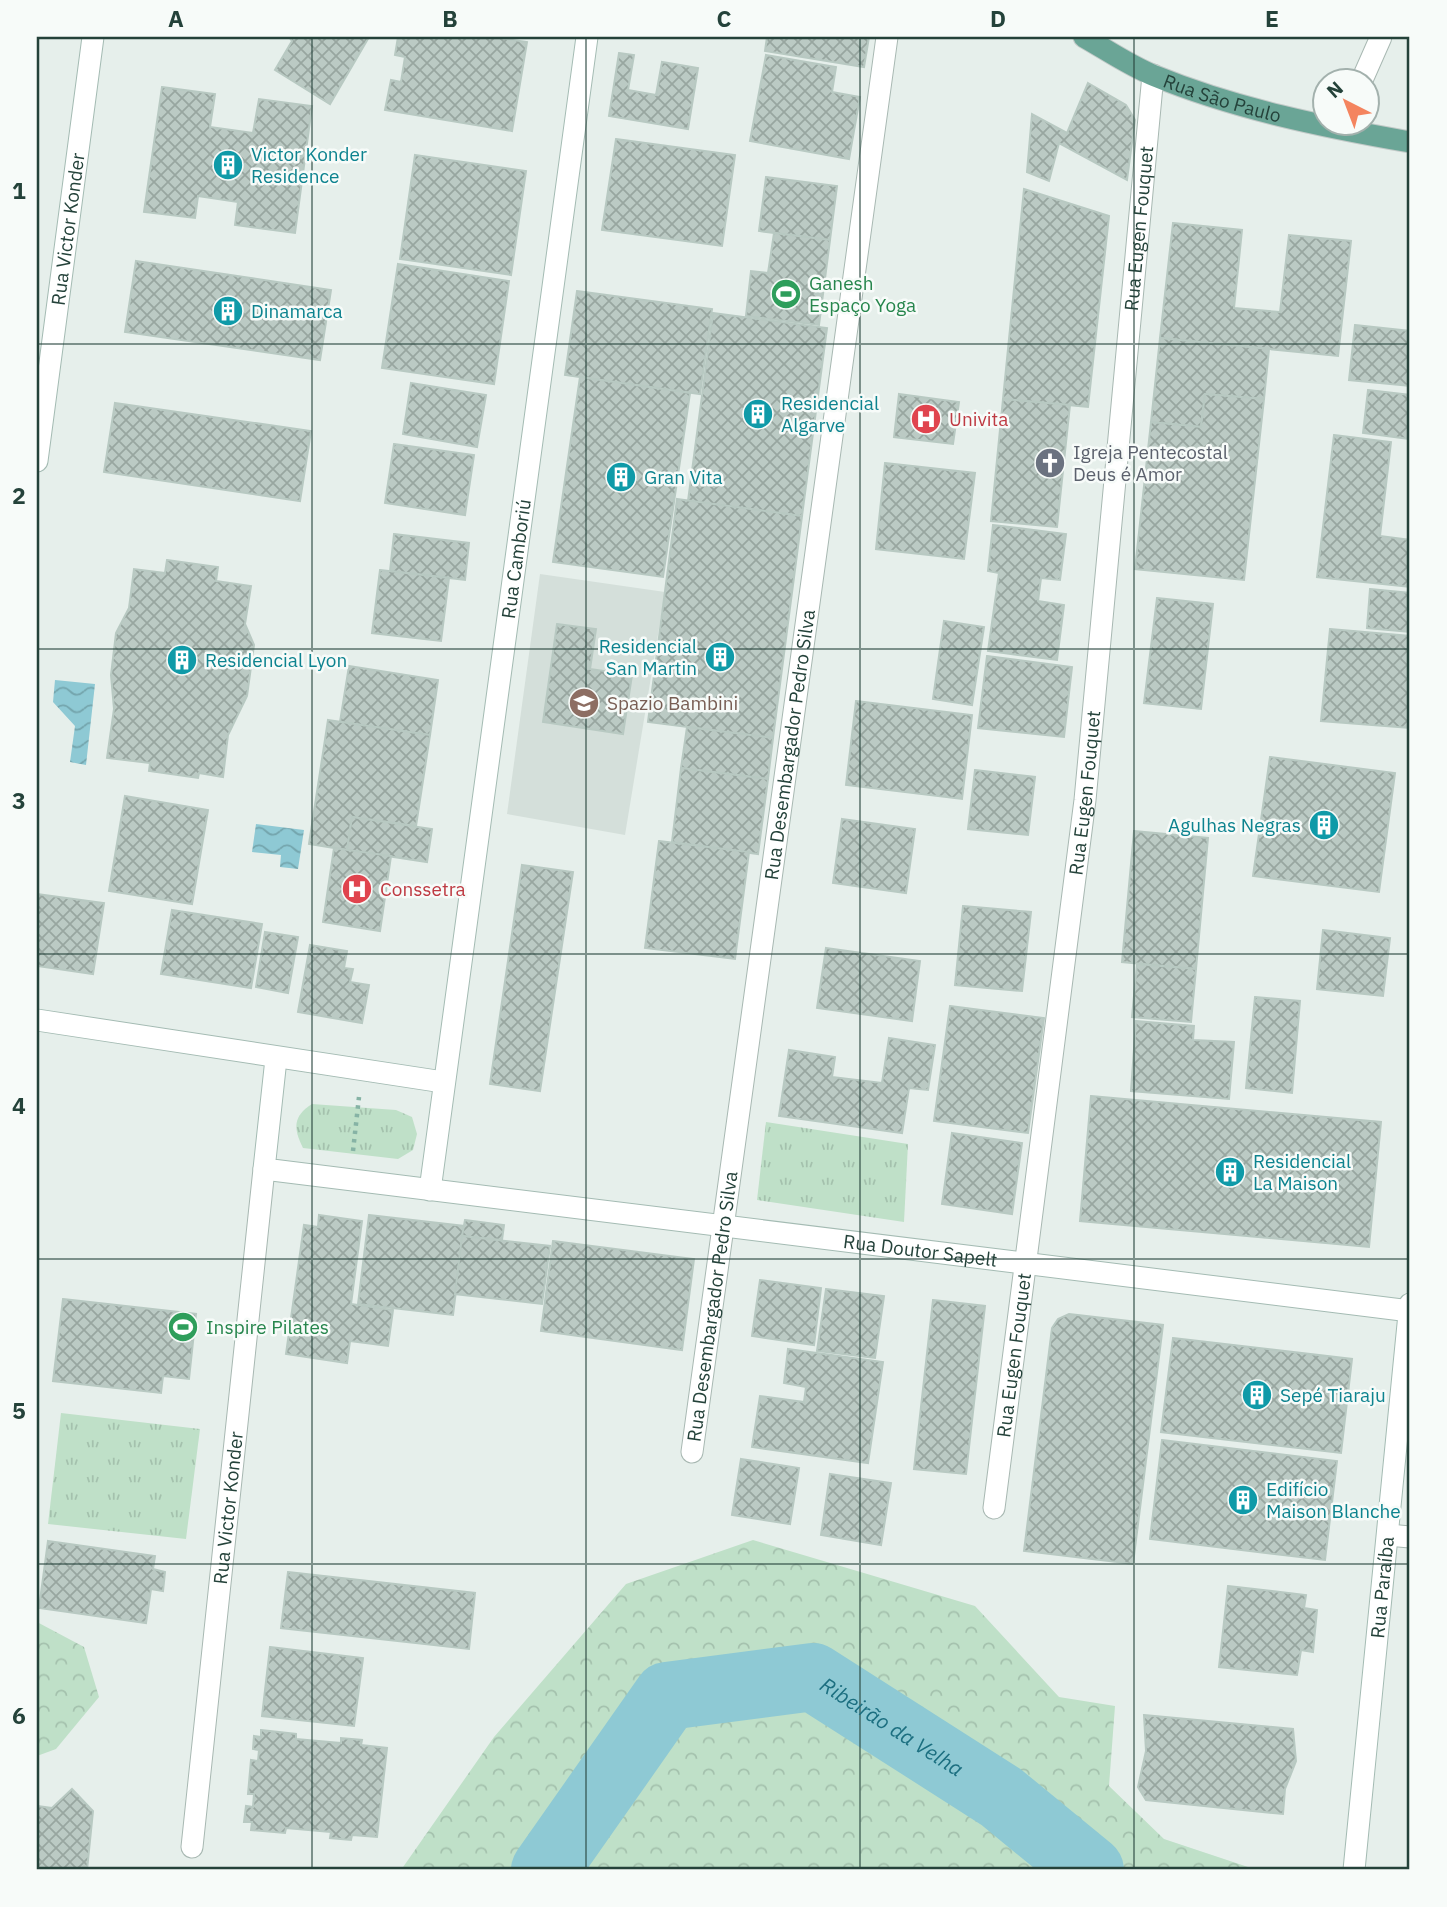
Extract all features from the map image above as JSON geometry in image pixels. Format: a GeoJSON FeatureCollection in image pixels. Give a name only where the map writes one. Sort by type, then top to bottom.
{"type":"FeatureCollection","features":[{"type":"Feature","properties":{"kind":"main road","name":"Rua São Paulo"},"geometry":{"type":"LineString","coordinates":[[1084,37],[1153,75],[1246,107],[1310,120]]}},
{"type":"Feature","properties":{"kind":"main road","name":"Rua São Paulo"},"geometry":{"type":"LineString","coordinates":[[1380,135],[1410,142]]}},
{"type":"Feature","properties":{"kind":"street","name":"Rua Victor Konder"},"geometry":{"type":"LineString","coordinates":[[37,461],[93,37]]}},
{"type":"Feature","properties":{"kind":"street","name":"Rua Camboriú"},"geometry":{"type":"LineString","coordinates":[[430,1190],[587,37]]}},
{"type":"Feature","properties":{"kind":"street","name":"Rua Desembargador Pedro Silva"},"geometry":{"type":"LineString","coordinates":[[692,1452],[887,37]]}},
{"type":"Feature","properties":{"kind":"street"},"geometry":{"type":"LineString","coordinates":[[1368,66],[1381,37]]}},
{"type":"Feature","properties":{"kind":"street","name":"Rua Eugen Fouquet"},"geometry":{"type":"LineString","coordinates":[[994,1508],[1085,800],[1153,75]]}},
{"type":"Feature","properties":{"kind":"street"},"geometry":{"type":"LineString","coordinates":[[37,1020],[276,1059],[443,1082]]}},
{"type":"Feature","properties":{"kind":"street","name":"Rua Victor Konder"},"geometry":{"type":"LineString","coordinates":[[192,1847],[276,1059]]}},
{"type":"Feature","properties":{"kind":"street","name":"Rua Doutor Sapelt"},"geometry":{"type":"LineString","coordinates":[[264,1169],[722,1225],[1027,1266],[1409,1311]]}},
{"type":"Feature","properties":{"kind":"street","name":"Rua Paraíba"},"geometry":{"type":"LineString","coordinates":[[1354,1870],[1410,1304]]}},
{"type":"Feature","properties":{"kind":"street"},"geometry":{"type":"LineString","coordinates":[[1388,1535],[1410,1537]]}},
{"type":"Feature","properties":{"kind":"path"},"geometry":{"type":"LineString","coordinates":[[349,1180],[362,1070]]}},
{"type":"Feature","properties":{"kind":"shaded area","name":"Spazio Bambini"},"geometry":{"type":"Polygon","coordinates":[[[540,574],[665,592],[625,835],[507,814],[540,574]]]}},
{"type":"Feature","properties":{"kind":"green space"},"geometry":{"type":"Polygon","coordinates":[[[312,1104],[396,1110],[412,1117],[417,1134],[413,1150],[398,1159],[303,1148],[296,1128],[298,1118],[312,1104]]]}},
{"type":"Feature","properties":{"kind":"green space"},"geometry":{"type":"Polygon","coordinates":[[[766,1122],[908,1144],[904,1222],[757,1200],[766,1122]]]}},
{"type":"Feature","properties":{"kind":"green space"},"geometry":{"type":"Polygon","coordinates":[[[61,1413],[200,1429],[186,1539],[48,1524],[61,1413]]]}},
{"type":"Feature","properties":{"kind":"green space"},"geometry":{"type":"Polygon","coordinates":[[[753,1540],[975,1606],[1059,1697],[1115,1706],[1109,1786],[1164,1839],[1257,1870],[401,1870],[494,1737],[626,1584],[753,1540]]]}},
{"type":"Feature","properties":{"kind":"green space"},"geometry":{"type":"Polygon","coordinates":[[[37,1622],[84,1647],[99,1697],[56,1749],[37,1756],[37,1622]]]}},
{"type":"Feature","properties":{"kind":"water"},"geometry":{"type":"Polygon","coordinates":[[[55,680],[95,684],[86,765],[70,762],[75,726],[53,702],[55,680]]]}},
{"type":"Feature","properties":{"kind":"water"},"geometry":{"type":"Polygon","coordinates":[[[256,824],[304,830],[298,869],[280,867],[281,855],[252,852],[256,824]]]}},
{"type":"Feature","properties":{"kind":"building"},"geometry":{"type":"Polygon","coordinates":[[[289,37],[369,37],[330,104],[275,70],[292,41],[289,37]]]}},
{"type":"Feature","properties":{"kind":"building"},"geometry":{"type":"Polygon","coordinates":[[[398,37],[493,37],[527,42],[512,131],[385,110],[391,80],[401,82],[405,57],[395,55],[398,37]]]}},
{"type":"Feature","properties":{"kind":"building"},"geometry":{"type":"Polygon","coordinates":[[[767,37],[869,37],[864,67],[765,51],[767,37]]]}},
{"type":"Feature","properties":{"kind":"building"},"geometry":{"type":"Polygon","coordinates":[[[619,53],[634,55],[628,90],[656,95],[662,62],[698,68],[688,129],[609,116],[619,53]]]}},
{"type":"Feature","properties":{"kind":"building"},"geometry":{"type":"Polygon","coordinates":[[[766,55],[836,67],[832,92],[860,97],[849,159],[750,141],[766,55]]]}},
{"type":"Feature","properties":{"kind":"building"},"geometry":{"type":"Polygon","coordinates":[[[1088,83],[1126,105],[1135,120],[1127,180],[1059,143],[1049,181],[1027,172],[1032,114],[1067,133],[1088,83]]]}},
{"type":"Feature","properties":{"kind":"building","name":"Victor Konder Residence"},"geometry":{"type":"Polygon","coordinates":[[[162,87],[215,94],[210,127],[253,133],[259,99],[312,106],[295,233],[235,225],[238,202],[198,196],[195,218],[144,212],[162,87]]]}},
{"type":"Feature","properties":{"kind":"building"},"geometry":{"type":"Polygon","coordinates":[[[616,139],[735,155],[722,246],[602,230],[616,139]]]}},
{"type":"Feature","properties":{"kind":"building"},"geometry":{"type":"Polygon","coordinates":[[[415,155],[526,171],[511,275],[400,259],[415,155]]]}},
{"type":"Feature","properties":{"kind":"building"},"geometry":{"type":"Polygon","coordinates":[[[766,177],[837,186],[830,240],[759,231],[766,177]]]}},
{"type":"Feature","properties":{"kind":"building"},"geometry":{"type":"Polygon","coordinates":[[[1024,189],[1109,216],[1088,407],[1003,399],[1024,189]]]}},
{"type":"Feature","properties":{"kind":"building"},"geometry":{"type":"Polygon","coordinates":[[[1173,223],[1242,230],[1234,308],[1280,312],[1289,235],[1351,241],[1338,356],[1160,338],[1173,223]]]}},
{"type":"Feature","properties":{"kind":"building","name":"Ganesh Espaço Yoga"},"geometry":{"type":"Polygon","coordinates":[[[774,233],[830,240],[819,325],[746,316],[751,271],[768,273],[774,233]]]}},
{"type":"Feature","properties":{"kind":"building","name":"Dinamarca"},"geometry":{"type":"Polygon","coordinates":[[[136,261],[331,290],[320,360],[125,332],[136,261]]]}},
{"type":"Feature","properties":{"kind":"building"},"geometry":{"type":"Polygon","coordinates":[[[398,264],[509,281],[494,384],[382,368],[398,264]]]}},
{"type":"Feature","properties":{"kind":"building"},"geometry":{"type":"Polygon","coordinates":[[[577,291],[712,309],[700,394],[565,375],[577,291]]]}},
{"type":"Feature","properties":{"kind":"building","name":"Residencial Algarve"},"geometry":{"type":"Polygon","coordinates":[[[713,313],[827,328],[802,516],[688,501],[713,313]]]}},
{"type":"Feature","properties":{"kind":"building"},"geometry":{"type":"Polygon","coordinates":[[[1355,325],[1410,331],[1410,386],[1349,380],[1355,325]]]}},
{"type":"Feature","properties":{"kind":"building"},"geometry":{"type":"Polygon","coordinates":[[[1160,338],[1269,349],[1264,399],[1205,394],[1201,427],[1151,422],[1160,338]]]}},
{"type":"Feature","properties":{"kind":"building","name":"Gran Vita"},"geometry":{"type":"Polygon","coordinates":[[[580,377],[690,393],[663,577],[553,562],[580,377]]]}},
{"type":"Feature","properties":{"kind":"building"},"geometry":{"type":"Polygon","coordinates":[[[411,383],[486,395],[477,447],[403,434],[411,383]]]}},
{"type":"Feature","properties":{"kind":"building"},"geometry":{"type":"Polygon","coordinates":[[[1368,390],[1410,395],[1410,439],[1363,433],[1368,390]]]}},
{"type":"Feature","properties":{"kind":"building","name":"Univita"},"geometry":{"type":"Polygon","coordinates":[[[899,394],[959,402],[953,444],[894,437],[899,394]]]}},
{"type":"Feature","properties":{"kind":"building"},"geometry":{"type":"Polygon","coordinates":[[[1205,394],[1264,399],[1244,580],[1135,569],[1151,422],[1201,427],[1205,394]]]}},
{"type":"Feature","properties":{"kind":"building"},"geometry":{"type":"Polygon","coordinates":[[[1003,399],[1070,405],[1057,527],[991,521],[1003,399]]]}},
{"type":"Feature","properties":{"kind":"building"},"geometry":{"type":"Polygon","coordinates":[[[115,403],[311,431],[300,501],[104,472],[115,403]]]}},
{"type":"Feature","properties":{"kind":"building"},"geometry":{"type":"Polygon","coordinates":[[[1334,435],[1391,442],[1380,536],[1410,540],[1410,587],[1317,577],[1334,435]]]}},
{"type":"Feature","properties":{"kind":"building"},"geometry":{"type":"Polygon","coordinates":[[[394,444],[474,455],[465,515],[385,503],[394,444]]]}},
{"type":"Feature","properties":{"kind":"building"},"geometry":{"type":"Polygon","coordinates":[[[885,463],[975,473],[964,559],[876,549],[885,463]]]}},
{"type":"Feature","properties":{"kind":"building","name":"Residencial San Martin"},"geometry":{"type":"Polygon","coordinates":[[[677,499],[802,516],[773,738],[648,722],[677,499]]]}},
{"type":"Feature","properties":{"kind":"building"},"geometry":{"type":"Polygon","coordinates":[[[993,525],[1066,534],[1060,580],[1041,578],[1038,601],[1064,605],[1057,660],[988,651],[999,573],[988,571],[993,525]]]}},
{"type":"Feature","properties":{"kind":"building"},"geometry":{"type":"Polygon","coordinates":[[[394,534],[469,543],[465,580],[390,571],[394,534]]]}},
{"type":"Feature","properties":{"kind":"building","name":"Residencial Lyon"},"geometry":{"type":"Polygon","coordinates":[[[167,560],[218,567],[216,581],[251,586],[245,624],[254,645],[247,696],[228,735],[223,777],[199,773],[198,778],[149,771],[150,763],[107,758],[114,709],[111,675],[116,633],[129,608],[134,569],[165,573],[167,560]]]}},
{"type":"Feature","properties":{"kind":"building"},"geometry":{"type":"Polygon","coordinates":[[[380,570],[449,578],[441,641],[372,633],[380,570]]]}},
{"type":"Feature","properties":{"kind":"building"},"geometry":{"type":"Polygon","coordinates":[[[1370,589],[1410,593],[1410,632],[1367,628],[1370,589]]]}},
{"type":"Feature","properties":{"kind":"building"},"geometry":{"type":"Polygon","coordinates":[[[1157,598],[1213,604],[1201,709],[1144,703],[1157,598]]]}},
{"type":"Feature","properties":{"kind":"building"},"geometry":{"type":"Polygon","coordinates":[[[944,621],[984,627],[972,705],[933,699],[944,621]]]}},
{"type":"Feature","properties":{"kind":"building"},"geometry":{"type":"Polygon","coordinates":[[[557,624],[596,629],[590,669],[632,675],[623,734],[543,722],[557,624]]]}},
{"type":"Feature","properties":{"kind":"building"},"geometry":{"type":"Polygon","coordinates":[[[1330,629],[1410,636],[1410,728],[1321,721],[1330,629]]]}},
{"type":"Feature","properties":{"kind":"building"},"geometry":{"type":"Polygon","coordinates":[[[987,656],[1072,667],[1064,737],[978,728],[987,656]]]}},
{"type":"Feature","properties":{"kind":"building"},"geometry":{"type":"Polygon","coordinates":[[[349,666],[438,680],[430,735],[340,722],[349,666]]]}},
{"type":"Feature","properties":{"kind":"building"},"geometry":{"type":"Polygon","coordinates":[[[856,701],[972,715],[962,799],[846,785],[856,701]]]}},
{"type":"Feature","properties":{"kind":"building"},"geometry":{"type":"Polygon","coordinates":[[[328,720],[430,735],[416,826],[352,817],[347,850],[309,844],[328,720]]]}},
{"type":"Feature","properties":{"kind":"building"},"geometry":{"type":"Polygon","coordinates":[[[687,727],[773,738],[768,779],[681,768],[687,727]]]}},
{"type":"Feature","properties":{"kind":"building","name":"Agulhas Negras"},"geometry":{"type":"Polygon","coordinates":[[[1270,757],[1395,773],[1379,892],[1253,876],[1270,757]]]}},
{"type":"Feature","properties":{"kind":"building"},"geometry":{"type":"Polygon","coordinates":[[[681,768],[768,779],[758,854],[672,842],[681,768]]]}},
{"type":"Feature","properties":{"kind":"building"},"geometry":{"type":"Polygon","coordinates":[[[975,770],[1035,777],[1028,835],[968,829],[975,770]]]}},
{"type":"Feature","properties":{"kind":"building"},"geometry":{"type":"Polygon","coordinates":[[[125,796],[208,810],[192,904],[109,891],[125,796]]]}},
{"type":"Feature","properties":{"kind":"building"},"geometry":{"type":"Polygon","coordinates":[[[352,817],[432,829],[427,862],[347,850],[352,817]]]}},
{"type":"Feature","properties":{"kind":"building"},"geometry":{"type":"Polygon","coordinates":[[[842,819],[915,829],[906,893],[833,883],[842,819]]]}},
{"type":"Feature","properties":{"kind":"building"},"geometry":{"type":"Polygon","coordinates":[[[1134,831],[1208,838],[1196,969],[1122,962],[1134,831]]]}},
{"type":"Feature","properties":{"kind":"building"},"geometry":{"type":"Polygon","coordinates":[[[659,841],[749,852],[735,959],[645,948],[659,841]]]}},
{"type":"Feature","properties":{"kind":"building","name":"Conssetra"},"geometry":{"type":"Polygon","coordinates":[[[334,848],[391,856],[380,931],[323,922],[334,848]]]}},
{"type":"Feature","properties":{"kind":"building"},"geometry":{"type":"Polygon","coordinates":[[[522,865],[573,872],[540,1091],[490,1084],[522,865]]]}},
{"type":"Feature","properties":{"kind":"building"},"geometry":{"type":"Polygon","coordinates":[[[37,894],[104,903],[93,974],[37,966],[37,894]]]}},
{"type":"Feature","properties":{"kind":"building"},"geometry":{"type":"Polygon","coordinates":[[[963,906],[1031,912],[1022,991],[955,985],[963,906]]]}},
{"type":"Feature","properties":{"kind":"building"},"geometry":{"type":"Polygon","coordinates":[[[172,910],[262,924],[251,988],[161,974],[172,910]]]}},
{"type":"Feature","properties":{"kind":"building"},"geometry":{"type":"Polygon","coordinates":[[[1323,930],[1390,938],[1383,996],[1317,989],[1323,930]]]}},
{"type":"Feature","properties":{"kind":"building"},"geometry":{"type":"Polygon","coordinates":[[[265,932],[298,937],[288,993],[256,987],[265,932]]]}},
{"type":"Feature","properties":{"kind":"building"},"geometry":{"type":"Polygon","coordinates":[[[310,945],[347,951],[344,968],[353,969],[350,982],[369,985],[362,1023],[298,1012],[310,945]]]}},
{"type":"Feature","properties":{"kind":"building"},"geometry":{"type":"Polygon","coordinates":[[[826,948],[920,961],[912,1021],[817,1008],[826,948]]]}},
{"type":"Feature","properties":{"kind":"building"},"geometry":{"type":"Polygon","coordinates":[[[1137,964],[1196,969],[1191,1022],[1132,1017],[1137,964]]]}},
{"type":"Feature","properties":{"kind":"building"},"geometry":{"type":"Polygon","coordinates":[[[1255,997],[1300,1001],[1292,1093],[1246,1088],[1255,997]]]}},
{"type":"Feature","properties":{"kind":"building"},"geometry":{"type":"Polygon","coordinates":[[[950,1006],[1044,1018],[1028,1133],[934,1121],[950,1006]]]}},
{"type":"Feature","properties":{"kind":"building"},"geometry":{"type":"Polygon","coordinates":[[[1136,1021],[1194,1026],[1193,1040],[1234,1042],[1229,1099],[1131,1091],[1136,1021]]]}},
{"type":"Feature","properties":{"kind":"building"},"geometry":{"type":"Polygon","coordinates":[[[889,1038],[935,1045],[928,1090],[909,1088],[902,1133],[779,1116],[789,1050],[835,1057],[832,1077],[882,1083],[889,1038]]]}},
{"type":"Feature","properties":{"kind":"building","name":"Residencial La Maison"},"geometry":{"type":"Polygon","coordinates":[[[1091,1096],[1381,1122],[1369,1247],[1080,1221],[1091,1096]]]}},
{"type":"Feature","properties":{"kind":"building"},"geometry":{"type":"Polygon","coordinates":[[[952,1133],[1022,1143],[1012,1214],[942,1204],[952,1133]]]}},
{"type":"Feature","properties":{"kind":"building"},"geometry":{"type":"Polygon","coordinates":[[[319,1215],[362,1221],[351,1304],[393,1310],[388,1346],[350,1341],[347,1363],[286,1354],[304,1225],[318,1227],[319,1215]]]}},
{"type":"Feature","properties":{"kind":"building"},"geometry":{"type":"Polygon","coordinates":[[[369,1215],[464,1226],[453,1315],[358,1304],[369,1215]]]}},
{"type":"Feature","properties":{"kind":"building"},"geometry":{"type":"Polygon","coordinates":[[[465,1220],[504,1225],[502,1240],[462,1236],[465,1220]]]}},
{"type":"Feature","properties":{"kind":"building"},"geometry":{"type":"Polygon","coordinates":[[[462,1236],[550,1246],[542,1304],[455,1294],[462,1236]]]}},
{"type":"Feature","properties":{"kind":"building"},"geometry":{"type":"Polygon","coordinates":[[[553,1241],[694,1259],[682,1350],[541,1331],[553,1241]]]}},
{"type":"Feature","properties":{"kind":"building"},"geometry":{"type":"Polygon","coordinates":[[[760,1280],[821,1288],[814,1345],[752,1336],[760,1280]]]}},
{"type":"Feature","properties":{"kind":"building"},"geometry":{"type":"Polygon","coordinates":[[[826,1289],[884,1296],[875,1358],[817,1351],[826,1289]]]}},
{"type":"Feature","properties":{"kind":"building"},"geometry":{"type":"Polygon","coordinates":[[[63,1299],[196,1314],[189,1379],[163,1376],[161,1393],[53,1381],[63,1299]]]}},
{"type":"Feature","properties":{"kind":"building"},"geometry":{"type":"Polygon","coordinates":[[[933,1300],[985,1306],[966,1474],[914,1469],[933,1300]]]}},
{"type":"Feature","properties":{"kind":"building"},"geometry":{"type":"Polygon","coordinates":[[[1069,1314],[1163,1325],[1133,1564],[1024,1551],[1052,1328],[1058,1319],[1069,1314]]]}},
{"type":"Feature","properties":{"kind":"building","name":"Sepé Tiaraju"},"geometry":{"type":"Polygon","coordinates":[[[1173,1338],[1352,1359],[1341,1453],[1161,1432],[1173,1338]]]}},
{"type":"Feature","properties":{"kind":"building"},"geometry":{"type":"Polygon","coordinates":[[[788,1349],[883,1362],[868,1463],[752,1447],[760,1396],[804,1402],[806,1387],[784,1383],[788,1349]]]}},
{"type":"Feature","properties":{"kind":"building","name":"Edifício Maison Blanche"},"geometry":{"type":"Polygon","coordinates":[[[1162,1440],[1337,1461],[1325,1560],[1150,1539],[1162,1440]]]}},
{"type":"Feature","properties":{"kind":"building"},"geometry":{"type":"Polygon","coordinates":[[[741,1459],[799,1468],[790,1524],[732,1515],[741,1459]]]}},
{"type":"Feature","properties":{"kind":"building"},"geometry":{"type":"Polygon","coordinates":[[[830,1474],[891,1483],[881,1545],[821,1535],[830,1474]]]}},
{"type":"Feature","properties":{"kind":"building"},"geometry":{"type":"Polygon","coordinates":[[[48,1541],[155,1556],[153,1569],[165,1572],[163,1591],[151,1589],[146,1623],[39,1608],[48,1541]]]}},
{"type":"Feature","properties":{"kind":"building"},"geometry":{"type":"Polygon","coordinates":[[[288,1572],[475,1593],[469,1649],[281,1628],[288,1572]]]}},
{"type":"Feature","properties":{"kind":"building"},"geometry":{"type":"Polygon","coordinates":[[[1228,1586],[1306,1595],[1304,1608],[1317,1610],[1313,1652],[1301,1650],[1297,1675],[1219,1667],[1228,1586]]]}},
{"type":"Feature","properties":{"kind":"building"},"geometry":{"type":"Polygon","coordinates":[[[270,1647],[363,1658],[354,1726],[262,1716],[270,1647]]]}},
{"type":"Feature","properties":{"kind":"building"},"geometry":{"type":"Polygon","coordinates":[[[1144,1715],[1293,1729],[1296,1761],[1285,1789],[1283,1814],[1146,1800],[1138,1787],[1146,1751],[1144,1715]]]}},
{"type":"Feature","properties":{"kind":"building"},"geometry":{"type":"Polygon","coordinates":[[[261,1730],[296,1734],[296,1739],[341,1743],[341,1738],[362,1740],[361,1745],[387,1748],[377,1837],[352,1835],[351,1840],[330,1838],[331,1832],[286,1828],[285,1833],[251,1830],[252,1822],[244,1822],[246,1806],[253,1807],[254,1794],[248,1794],[251,1760],[258,1761],[259,1750],[253,1749],[254,1736],[261,1737],[261,1730]]]}},
{"type":"Feature","properties":{"kind":"building"},"geometry":{"type":"Polygon","coordinates":[[[72,1789],[93,1811],[87,1870],[37,1870],[37,1806],[52,1808],[72,1789]]]}},
{"type":"Feature","properties":{"kind":"waterway","name":"Ribeirão da Velha"},"geometry":{"type":"LineString","coordinates":[[545,1870],[667,1696],[813,1677],[1001,1797],[1090,1870]]}},
{"type":"Feature","properties":{"kind":"place","name":"Victor Konder Residence"},"geometry":{"type":"Point","coordinates":[228,165]}},
{"type":"Feature","properties":{"kind":"place","name":"Ganesh Espaço Yoga"},"geometry":{"type":"Point","coordinates":[786,294]}},
{"type":"Feature","properties":{"kind":"place","name":"Dinamarca"},"geometry":{"type":"Point","coordinates":[228,311]}},
{"type":"Feature","properties":{"kind":"place","name":"Residencial Algarve"},"geometry":{"type":"Point","coordinates":[758,414]}},
{"type":"Feature","properties":{"kind":"place","name":"Univita"},"geometry":{"type":"Point","coordinates":[926,419]}},
{"type":"Feature","properties":{"kind":"place","name":"Igreja Pentecostal Deus é Amor"},"geometry":{"type":"Point","coordinates":[1050,463]}},
{"type":"Feature","properties":{"kind":"place","name":"Gran Vita"},"geometry":{"type":"Point","coordinates":[621,477]}},
{"type":"Feature","properties":{"kind":"place","name":"Residencial San Martin"},"geometry":{"type":"Point","coordinates":[720,657]}},
{"type":"Feature","properties":{"kind":"place","name":"Residencial Lyon"},"geometry":{"type":"Point","coordinates":[182,660]}},
{"type":"Feature","properties":{"kind":"place","name":"Spazio Bambini"},"geometry":{"type":"Point","coordinates":[584,703]}},
{"type":"Feature","properties":{"kind":"place","name":"Agulhas Negras"},"geometry":{"type":"Point","coordinates":[1324,825]}},
{"type":"Feature","properties":{"kind":"place","name":"Conssetra"},"geometry":{"type":"Point","coordinates":[357,889]}},
{"type":"Feature","properties":{"kind":"place","name":"Residencial La Maison"},"geometry":{"type":"Point","coordinates":[1230,1172]}},
{"type":"Feature","properties":{"kind":"place","name":"Inspire Pilates"},"geometry":{"type":"Point","coordinates":[183,1327]}},
{"type":"Feature","properties":{"kind":"place","name":"Sepé Tiaraju"},"geometry":{"type":"Point","coordinates":[1257,1395]}},
{"type":"Feature","properties":{"kind":"place","name":"Edifício Maison Blanche"},"geometry":{"type":"Point","coordinates":[1243,1500]}}]}
